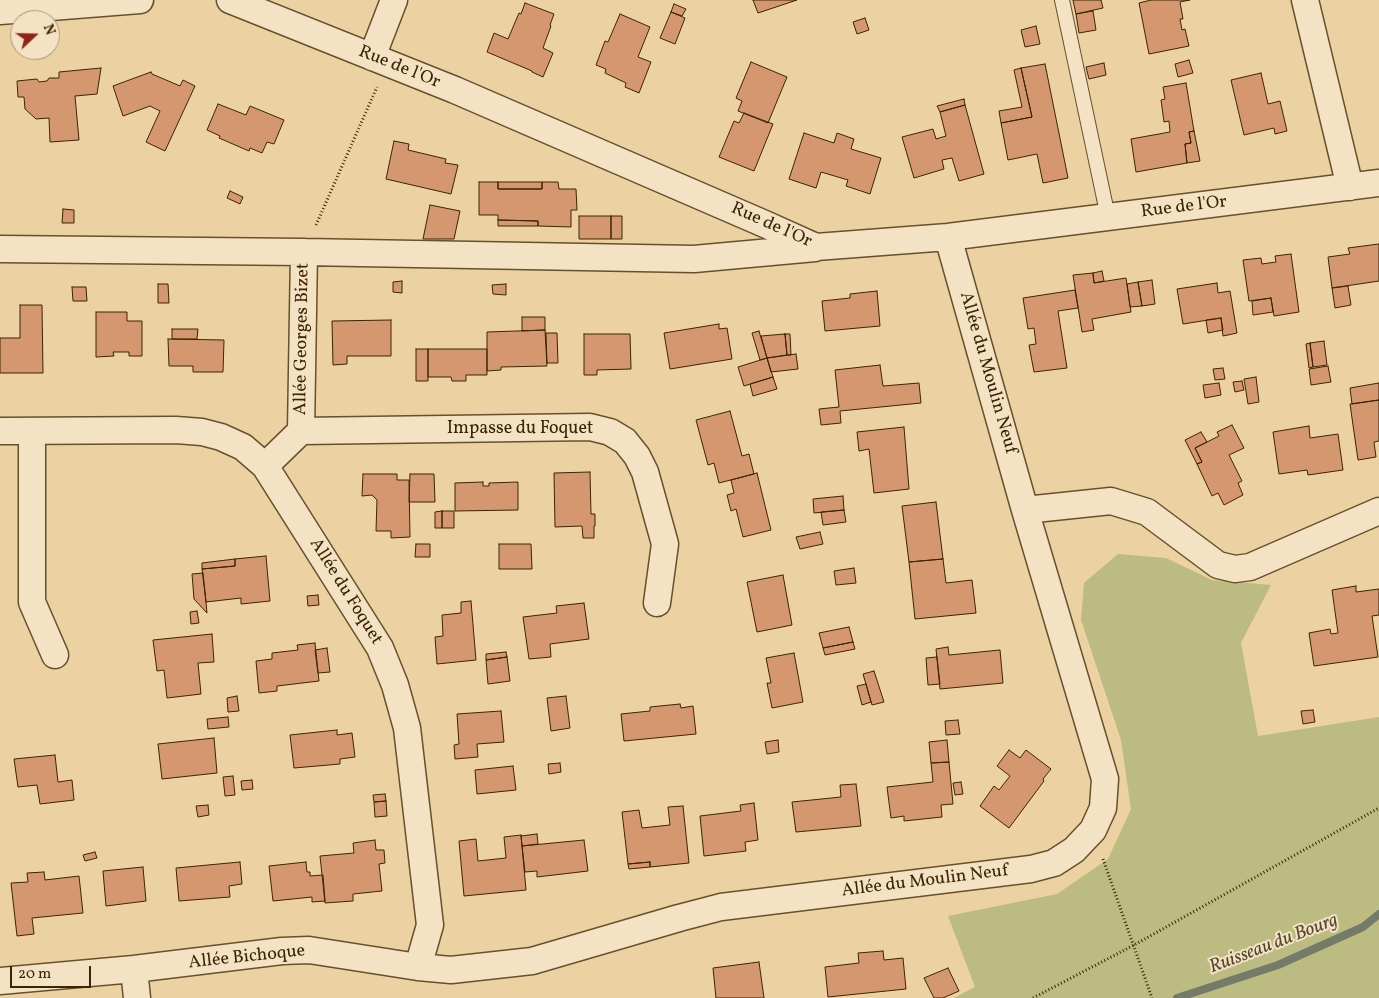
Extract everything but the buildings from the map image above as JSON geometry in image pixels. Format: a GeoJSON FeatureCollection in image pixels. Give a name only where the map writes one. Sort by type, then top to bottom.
{"type":"FeatureCollection","features":[{"type":"Feature","properties":{"kind":"street"},"geometry":{"type":"LineString","coordinates":[[0,11],[140,0]]}},
{"type":"Feature","properties":{"kind":"street","name":"Rue de l'Or"},"geometry":{"type":"LineString","coordinates":[[230,0],[472,98],[740,213],[816,248],[948,237],[1379,183]]}},
{"type":"Feature","properties":{"kind":"street"},"geometry":{"type":"LineString","coordinates":[[380,60],[394,0]]}},
{"type":"Feature","properties":{"kind":"street"},"geometry":{"type":"LineString","coordinates":[[1305,0],[1350,187]]}},
{"type":"Feature","properties":{"kind":"street","name":"Allée du Moulin Neuf"},"geometry":{"type":"LineString","coordinates":[[418,968],[451,970],[532,961],[670,920],[721,907],[1031,869],[1054,864],[1074,850],[1093,830],[1103,808],[1105,779],[1025,510],[948,237]]}},
{"type":"Feature","properties":{"kind":"street"},"geometry":{"type":"LineString","coordinates":[[0,248],[694,259],[816,248]]}},
{"type":"Feature","properties":{"kind":"street","name":"Allée Georges Bizet"},"geometry":{"type":"LineString","coordinates":[[265,466],[301,431],[304,252]]}},
{"type":"Feature","properties":{"kind":"street","name":"Impasse du Foquet"},"geometry":{"type":"LineString","coordinates":[[301,431],[590,427],[610,432],[625,441],[637,456],[644,472],[665,544],[656,603]]}},
{"type":"Feature","properties":{"kind":"street","name":"Allée du Foquet"},"geometry":{"type":"LineString","coordinates":[[0,431],[176,430],[202,432],[222,437],[243,447],[265,466],[380,648],[395,685],[407,728],[430,925],[418,968]]}},
{"type":"Feature","properties":{"kind":"street"},"geometry":{"type":"LineString","coordinates":[[32,432],[32,602],[55,655]]}},
{"type":"Feature","properties":{"kind":"street"},"geometry":{"type":"LineString","coordinates":[[1025,510],[1111,502],[1147,512],[1218,565],[1235,568],[1250,567],[1379,511]]}},
{"type":"Feature","properties":{"kind":"street","name":"Allée Bichoque"},"geometry":{"type":"LineString","coordinates":[[0,982],[134,970],[282,951],[309,950],[418,968]]}},
{"type":"Feature","properties":{"kind":"street"},"geometry":{"type":"LineString","coordinates":[[134,970],[137,998]]}},
{"type":"Feature","properties":{"kind":"lane"},"geometry":{"type":"LineString","coordinates":[[1062,0],[1108,217]]}},
{"type":"Feature","properties":{"kind":"path","name":"Allée Georges Bizet"},"geometry":{"type":"LineString","coordinates":[[304,252],[380,60]]}},
{"type":"Feature","properties":{"kind":"path"},"geometry":{"type":"LineString","coordinates":[[1034,998],[1134,945],[1379,808]]}},
{"type":"Feature","properties":{"kind":"path"},"geometry":{"type":"LineString","coordinates":[[1093,830],[1152,998]]}},
{"type":"Feature","properties":{"kind":"shaded area"},"geometry":{"type":"Polygon","coordinates":[[[1118,554],[1166,558],[1212,580],[1271,585],[1241,643],[1258,736],[1379,717],[1379,998],[954,998],[975,987],[948,916],[1057,894],[1108,859],[1131,809],[1121,740],[1081,620],[1084,583],[1118,554]]]}},
{"type":"Feature","properties":{"kind":"waterway","name":"Ruisseau du Bourg"},"geometry":{"type":"LineString","coordinates":[[1177,998],[1278,965],[1363,927],[1379,914]]}}]}
